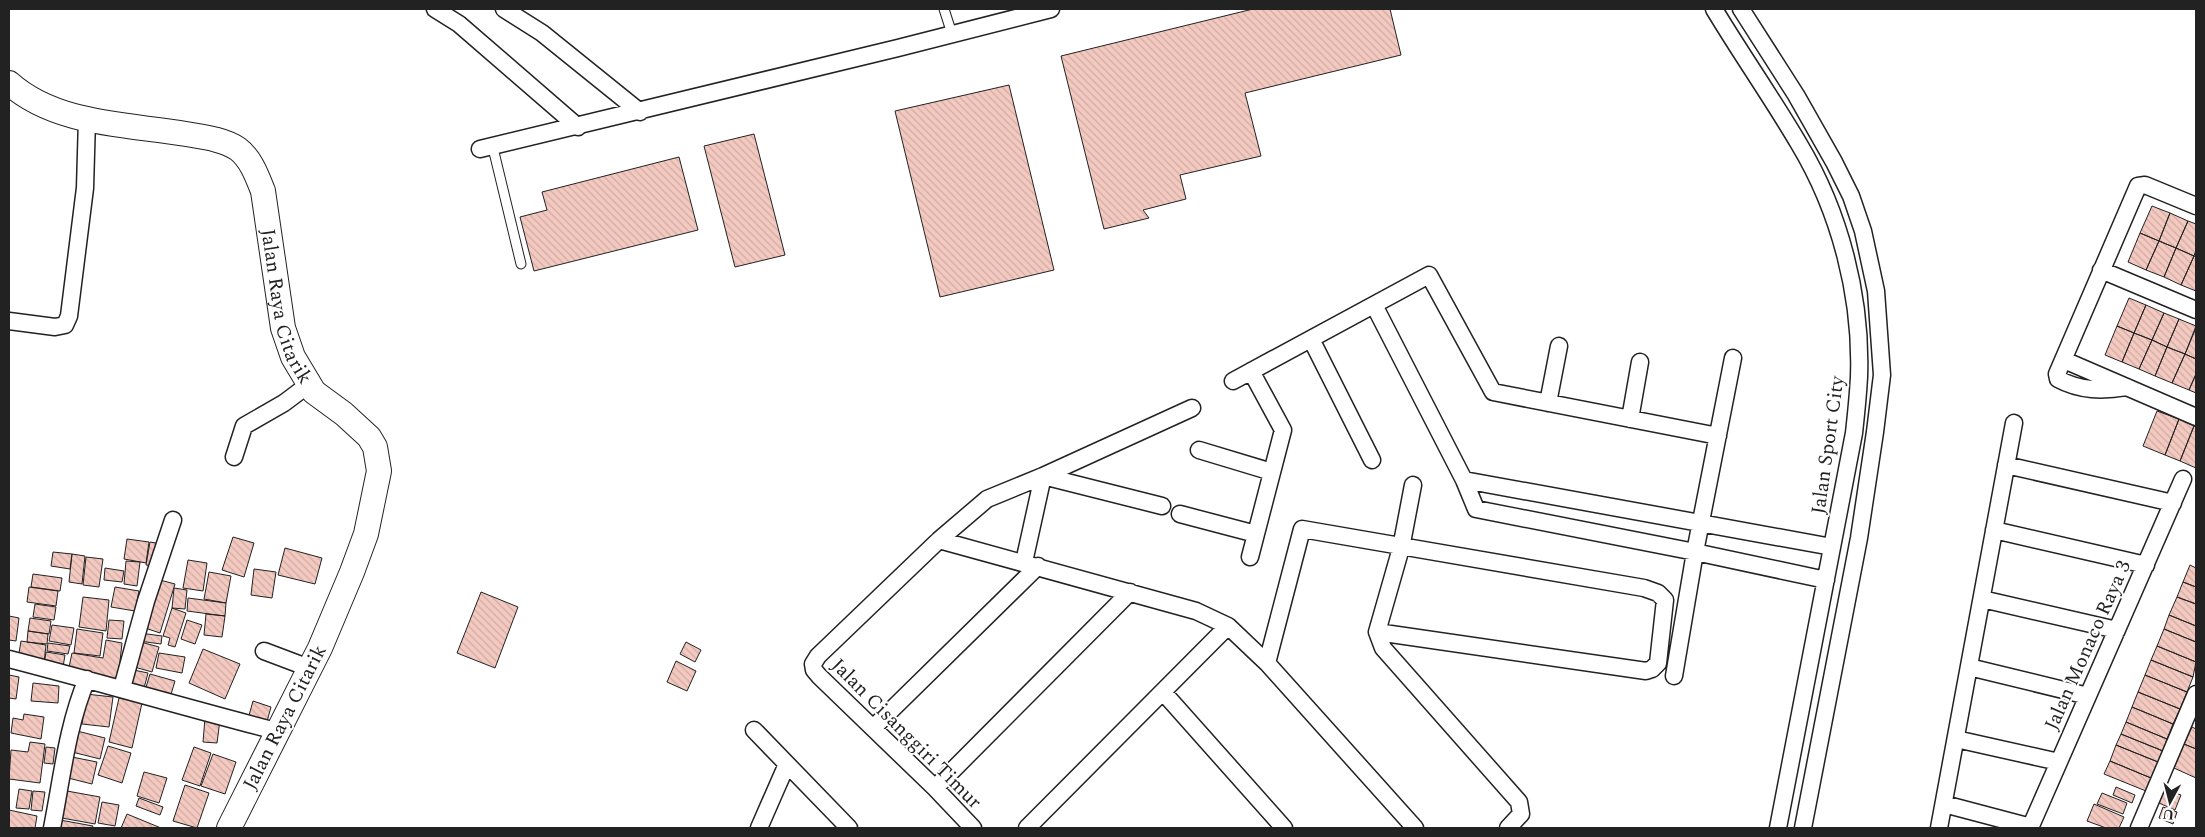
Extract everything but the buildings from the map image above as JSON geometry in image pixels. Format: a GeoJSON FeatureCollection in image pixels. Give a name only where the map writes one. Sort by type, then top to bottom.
{"type":"FeatureCollection","features":[{"type":"Feature","properties":{"kind":"street"},"geometry":{"type":"LineString","coordinates":[[435,9],[459,24],[578,127]]}},
{"type":"Feature","properties":{"kind":"street"},"geometry":{"type":"LineString","coordinates":[[504,9],[542,33],[640,112]]}},
{"type":"Feature","properties":{"kind":"street"},"geometry":{"type":"LineString","coordinates":[[486,148],[640,112],[1051,9]]}},
{"type":"Feature","properties":{"kind":"street","name":"Jalan Sport City"},"geometry":{"type":"LineString","coordinates":[[1714,9],[1800,145],[1825,197],[1841,238],[1853,290],[1858,340],[1859,376],[1854,434],[1778,828]]}},
{"type":"Feature","properties":{"kind":"street"},"geometry":{"type":"LineString","coordinates":[[1741,9],[1796,95],[1851,196],[1863,230],[1876,290],[1882,374],[1876,432],[1859,538],[1802,828]]}},
{"type":"Feature","properties":{"kind":"street","name":"Jalan Raya Citarik"},"geometry":{"type":"LineString","coordinates":[[9,83],[38,103],[64,114],[212,139],[236,148],[248,160],[263,191],[283,328],[293,357],[308,385],[314,392],[344,414],[369,437],[375,447],[379,472],[366,534],[320,648],[228,828]]}},
{"type":"Feature","properties":{"kind":"street"},"geometry":{"type":"LineString","coordinates":[[9,321],[55,327],[65,325],[68,316],[85,188],[87,119]]}},
{"type":"Feature","properties":{"kind":"street"},"geometry":{"type":"LineString","coordinates":[[2196,206],[2145,185],[2138,186],[2058,374],[2058,379],[2084,388],[2110,390],[2128,387],[2196,417]]}},
{"type":"Feature","properties":{"kind":"street"},"geometry":{"type":"LineString","coordinates":[[2101,270],[2196,310]]}},
{"type":"Feature","properties":{"kind":"street"},"geometry":{"type":"LineString","coordinates":[[1233,381],[1429,275],[1493,392],[1718,436]]}},
{"type":"Feature","properties":{"kind":"street"},"geometry":{"type":"LineString","coordinates":[[1374,305],[1464,480],[1476,509],[1826,580]]}},
{"type":"Feature","properties":{"kind":"street"},"geometry":{"type":"LineString","coordinates":[[1311,339],[1372,460]]}},
{"type":"Feature","properties":{"kind":"street"},"geometry":{"type":"LineString","coordinates":[[1548,403],[1559,346]]}},
{"type":"Feature","properties":{"kind":"street"},"geometry":{"type":"LineString","coordinates":[[1674,676],[1695,552],[1733,358]]}},
{"type":"Feature","properties":{"kind":"street"},"geometry":{"type":"LineString","coordinates":[[1630,419],[1640,362]]}},
{"type":"Feature","properties":{"kind":"street"},"geometry":{"type":"LineString","coordinates":[[1250,557],[1284,430],[1251,371]]}},
{"type":"Feature","properties":{"kind":"street"},"geometry":{"type":"LineString","coordinates":[[1859,376],[1882,374]]}},
{"type":"Feature","properties":{"kind":"street"},"geometry":{"type":"LineString","coordinates":[[234,456],[244,426],[284,403],[308,385]]}},
{"type":"Feature","properties":{"kind":"street"},"geometry":{"type":"LineString","coordinates":[[940,540],[987,499],[1043,476],[1192,408]]}},
{"type":"Feature","properties":{"kind":"street"},"geometry":{"type":"LineString","coordinates":[[1939,828],[2014,424]]}},
{"type":"Feature","properties":{"kind":"street"},"geometry":{"type":"LineString","coordinates":[[1200,450],[1272,472]]}},
{"type":"Feature","properties":{"kind":"street"},"geometry":{"type":"LineString","coordinates":[[2006,465],[2173,503]]}},
{"type":"Feature","properties":{"kind":"street"},"geometry":{"type":"LineString","coordinates":[[1043,476],[1162,506]]}},
{"type":"Feature","properties":{"kind":"street"},"geometry":{"type":"LineString","coordinates":[[873,728],[1031,564],[1043,476]]}},
{"type":"Feature","properties":{"kind":"street","name":"Jalan Monaco Raya 3"},"geometry":{"type":"LineString","coordinates":[[2031,828],[2183,479]]}},
{"type":"Feature","properties":{"kind":"street"},"geometry":{"type":"LineString","coordinates":[[1464,480],[1832,547]]}},
{"type":"Feature","properties":{"kind":"street"},"geometry":{"type":"LineString","coordinates":[[1413,485],[1401,548],[1377,632],[1383,648],[1519,802],[1521,814],[1508,828]]}},
{"type":"Feature","properties":{"kind":"street"},"geometry":{"type":"LineString","coordinates":[[1180,514],[1256,534]]}},
{"type":"Feature","properties":{"kind":"street"},"geometry":{"type":"LineString","coordinates":[[122,688],[146,601],[173,520]]}},
{"type":"Feature","properties":{"kind":"street"},"geometry":{"type":"LineString","coordinates":[[1267,663],[1302,529],[1401,548],[1644,588],[1658,593],[1665,600],[1658,663],[1652,669],[1646,671],[1377,632]]}},
{"type":"Feature","properties":{"kind":"street"},"geometry":{"type":"LineString","coordinates":[[1994,530],[2146,565]]}},
{"type":"Feature","properties":{"kind":"street"},"geometry":{"type":"LineString","coordinates":[[940,540],[1196,611],[1228,626],[1267,663],[1415,828]]}},
{"type":"Feature","properties":{"kind":"street","name":"Jalan Cisanggiri Timur"},"geometry":{"type":"LineString","coordinates":[[940,540],[818,656],[813,664],[814,670],[819,676],[935,788],[973,828]]}},
{"type":"Feature","properties":{"kind":"street"},"geometry":{"type":"LineString","coordinates":[[935,788],[1130,592]]}},
{"type":"Feature","properties":{"kind":"street"},"geometry":{"type":"LineString","coordinates":[[1982,599],[2117,630]]}},
{"type":"Feature","properties":{"kind":"street"},"geometry":{"type":"LineString","coordinates":[[1027,828],[1228,626]]}},
{"type":"Feature","properties":{"kind":"street"},"geometry":{"type":"LineString","coordinates":[[264,651],[309,668]]}},
{"type":"Feature","properties":{"kind":"street"},"geometry":{"type":"LineString","coordinates":[[9,659],[276,731]]}},
{"type":"Feature","properties":{"kind":"street"},"geometry":{"type":"LineString","coordinates":[[1969,667],[2088,696]]}},
{"type":"Feature","properties":{"kind":"street"},"geometry":{"type":"LineString","coordinates":[[52,828],[68,743],[79,698],[87,679]]}},
{"type":"Feature","properties":{"kind":"street"},"geometry":{"type":"LineString","coordinates":[[1163,692],[1284,828]]}},
{"type":"Feature","properties":{"kind":"street"},"geometry":{"type":"LineString","coordinates":[[2139,828],[2196,694]]}},
{"type":"Feature","properties":{"kind":"street"},"geometry":{"type":"LineString","coordinates":[[754,730],[849,828]]}},
{"type":"Feature","properties":{"kind":"street"},"geometry":{"type":"LineString","coordinates":[[1956,739],[2059,762]]}},
{"type":"Feature","properties":{"kind":"street"},"geometry":{"type":"LineString","coordinates":[[759,828],[787,764]]}},
{"type":"Feature","properties":{"kind":"street"},"geometry":{"type":"LineString","coordinates":[[1944,804],[2031,828]]}},
{"type":"Feature","properties":{"kind":"lane"},"geometry":{"type":"LineString","coordinates":[[944,9],[952,34]]}},
{"type":"Feature","properties":{"kind":"lane"},"geometry":{"type":"LineString","coordinates":[[486,148],[521,264]]}}]}
